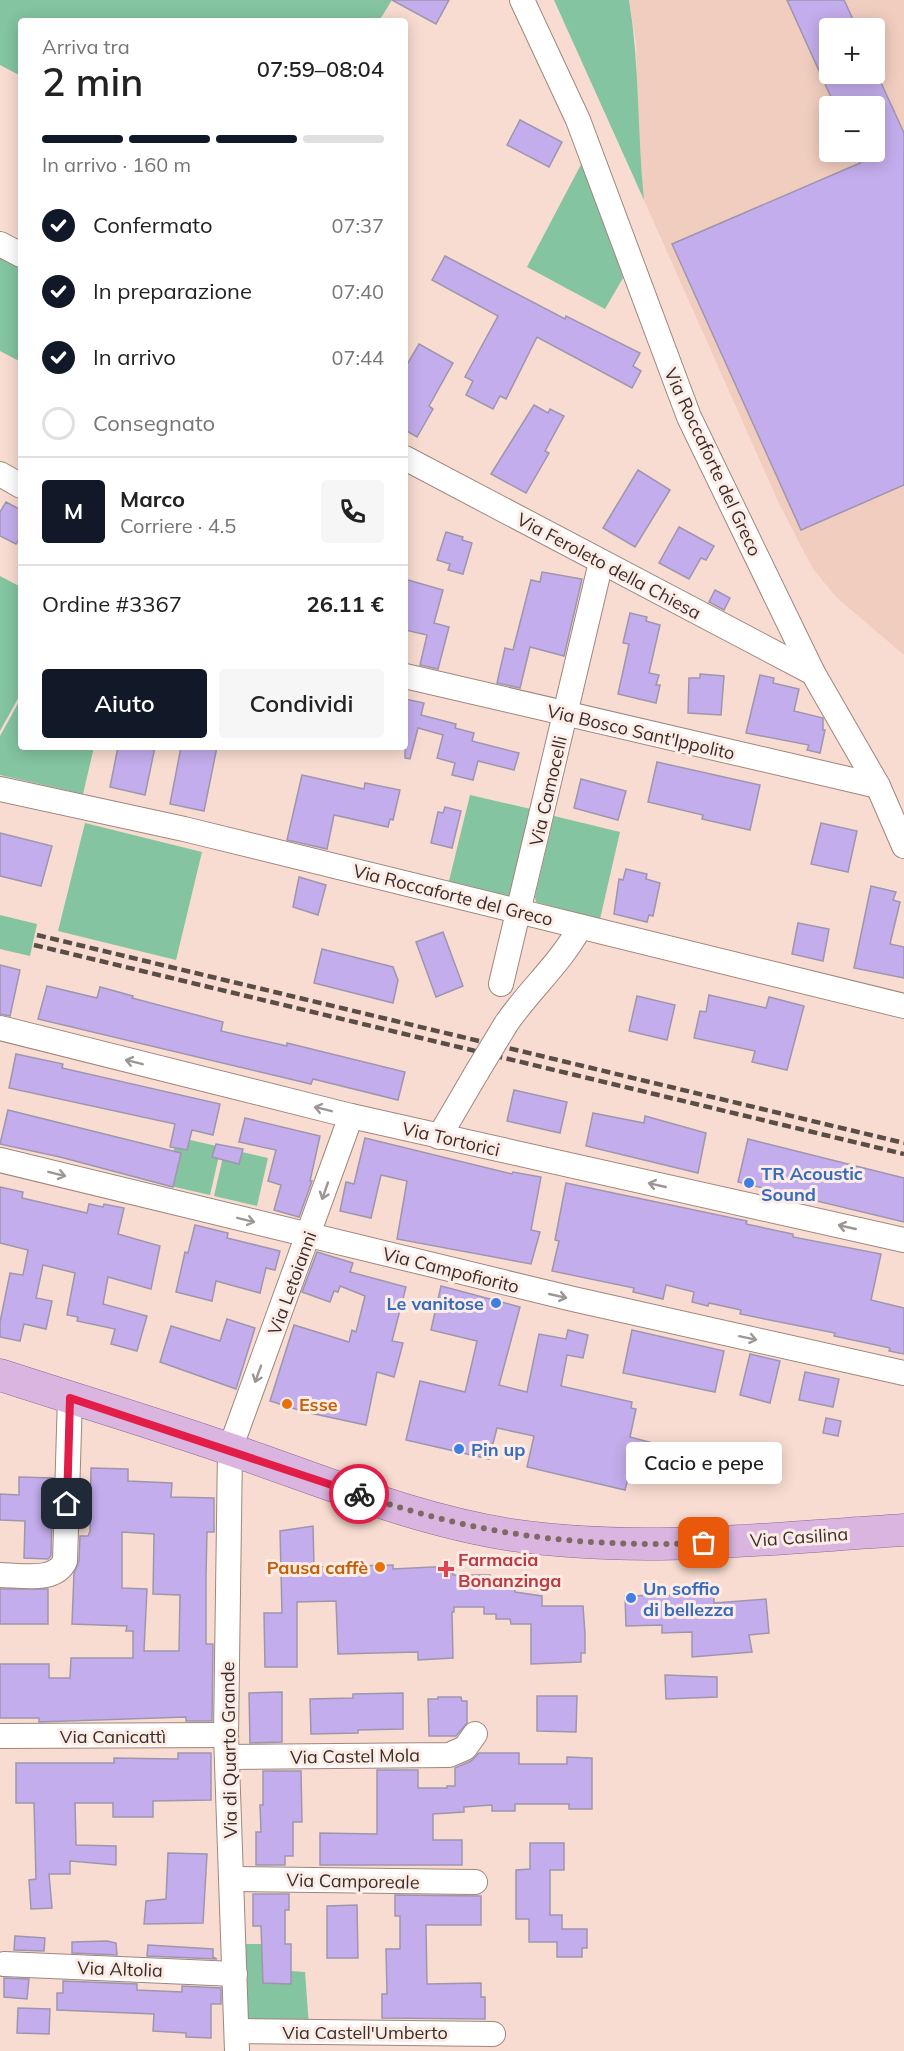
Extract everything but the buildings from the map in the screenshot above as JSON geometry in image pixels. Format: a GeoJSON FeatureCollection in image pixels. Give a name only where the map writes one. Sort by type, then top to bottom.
{"type":"FeatureCollection","features":[{"type":"Feature","properties":{"kind":"main road","name":"Via Casilina"},"geometry":{"type":"LineString","coordinates":[[0,1375],[438,1519],[539,1538],[597,1543],[667,1544],[904,1530]]}},
{"type":"Feature","properties":{"kind":"street","name":"Via Roccaforte del Greco"},"geometry":{"type":"LineString","coordinates":[[522,0],[582,130],[679,393],[813,673],[878,786],[904,846]]}},
{"type":"Feature","properties":{"kind":"street"},"geometry":{"type":"LineString","coordinates":[[0,244],[18,253]]}},
{"type":"Feature","properties":{"kind":"street","name":"Via Feroleto della Chiesa"},"geometry":{"type":"LineString","coordinates":[[408,460],[813,673]]}},
{"type":"Feature","properties":{"kind":"street"},"geometry":{"type":"LineString","coordinates":[[0,474],[18,484]]}},
{"type":"Feature","properties":{"kind":"street","name":"Via Camocelli"},"geometry":{"type":"LineString","coordinates":[[501,984],[520,912],[601,562]]}},
{"type":"Feature","properties":{"kind":"street","name":"Via Bosco Sant'Ippolito"},"geometry":{"type":"LineString","coordinates":[[408,677],[878,786]]}},
{"type":"Feature","properties":{"kind":"street","name":"Via Roccaforte del Greco"},"geometry":{"type":"LineString","coordinates":[[0,789],[174,827],[904,1006]]}},
{"type":"Feature","properties":{"kind":"street"},"geometry":{"type":"LineString","coordinates":[[439,1137],[506,1024],[567,950],[580,927]]}},
{"type":"Feature","properties":{"kind":"street","name":"Via Tortorici"},"geometry":{"type":"LineString","coordinates":[[0,1028],[439,1137],[904,1240]]}},
{"type":"Feature","properties":{"kind":"street","name":"Via Letoianni"},"geometry":{"type":"LineString","coordinates":[[230,1449],[310,1235],[351,1116]]}},
{"type":"Feature","properties":{"kind":"street","name":"Via Campofiorito"},"geometry":{"type":"LineString","coordinates":[[0,1160],[584,1302],[904,1373]]}},
{"type":"Feature","properties":{"kind":"street"},"geometry":{"type":"LineString","coordinates":[[0,1575],[50,1574],[60,1569],[64,1561],[70,1398]]}},
{"type":"Feature","properties":{"kind":"street","name":"Via di Quarto Grande"},"geometry":{"type":"LineString","coordinates":[[230,1449],[226,1746],[237,2041]]}},
{"type":"Feature","properties":{"kind":"street","name":"Via Castel Mola"},"geometry":{"type":"LineString","coordinates":[[226,1746],[449,1755],[465,1748],[475,1734]]}},
{"type":"Feature","properties":{"kind":"street","name":"Via Canicattì"},"geometry":{"type":"LineString","coordinates":[[0,1736],[226,1746]]}},
{"type":"Feature","properties":{"kind":"street","name":"Via Camporeale"},"geometry":{"type":"LineString","coordinates":[[232,1879],[475,1882]]}},
{"type":"Feature","properties":{"kind":"street","name":"Via Altolia"},"geometry":{"type":"LineString","coordinates":[[4,1964],[236,1974]]}},
{"type":"Feature","properties":{"kind":"street","name":"Via Castell'Umberto"},"geometry":{"type":"LineString","coordinates":[[237,2041],[493,2034]]}},
{"type":"Feature","properties":{"kind":"shaded area"},"geometry":{"type":"Polygon","coordinates":[[[629,0],[904,0],[904,655],[836,597],[814,570],[803,550],[777,499],[644,200],[639,153],[636,42],[629,0]]]}},
{"type":"Feature","properties":{"kind":"green space"},"geometry":{"type":"Polygon","coordinates":[[[0,0],[392,0],[381,18],[18,18],[18,74],[0,65],[0,0]]]}},
{"type":"Feature","properties":{"kind":"green space"},"geometry":{"type":"Polygon","coordinates":[[[554,0],[629,0],[635,50],[644,200],[554,0]]]}},
{"type":"Feature","properties":{"kind":"green space"},"geometry":{"type":"Polygon","coordinates":[[[585,157],[623,278],[605,309],[527,267],[585,157]]]}},
{"type":"Feature","properties":{"kind":"green space"},"geometry":{"type":"Polygon","coordinates":[[[0,252],[18,261],[18,360],[0,351],[0,252]]]}},
{"type":"Feature","properties":{"kind":"green space"},"geometry":{"type":"Polygon","coordinates":[[[0,576],[18,585],[18,698],[0,731],[0,576]]]}},
{"type":"Feature","properties":{"kind":"green space"},"geometry":{"type":"Polygon","coordinates":[[[18,703],[18,750],[93,750],[83,794],[0,775],[0,736],[18,703]]]}},
{"type":"Feature","properties":{"kind":"green space"},"geometry":{"type":"Polygon","coordinates":[[[470,795],[531,809],[510,896],[449,881],[470,795]]]}},
{"type":"Feature","properties":{"kind":"green space"},"geometry":{"type":"Polygon","coordinates":[[[554,816],[620,832],[600,919],[536,902],[535,897],[554,816]]]}},
{"type":"Feature","properties":{"kind":"green space"},"geometry":{"type":"Polygon","coordinates":[[[85,823],[202,852],[176,960],[58,931],[85,823]]]}},
{"type":"Feature","properties":{"kind":"green space"},"geometry":{"type":"Polygon","coordinates":[[[0,915],[37,924],[30,956],[0,949],[0,915]]]}},
{"type":"Feature","properties":{"kind":"green space"},"geometry":{"type":"Polygon","coordinates":[[[177,1137],[221,1147],[210,1195],[166,1185],[177,1137]]]}},
{"type":"Feature","properties":{"kind":"green space"},"geometry":{"type":"Polygon","coordinates":[[[225,1148],[268,1158],[257,1206],[214,1196],[225,1148]]]}},
{"type":"Feature","properties":{"kind":"green space"},"geometry":{"type":"Polygon","coordinates":[[[244,1944],[262,1944],[264,1983],[290,1984],[291,1971],[305,1972],[309,2026],[246,2027],[244,1944]]]}},
{"type":"Feature","properties":{"kind":"railway"},"geometry":{"type":"LineString","coordinates":[[37,935],[904,1143]]}},
{"type":"Feature","properties":{"kind":"railway"},"geometry":{"type":"LineString","coordinates":[[34,945],[904,1154]]}},
{"type":"Feature","properties":{"kind":"way so far"},"geometry":{"type":"LineString","coordinates":[[359,1494],[438,1519],[510,1534],[597,1543],[645,1545],[704,1543]]}},
{"type":"Feature","properties":{"kind":"place","name":"TR Acoustic Sound"},"geometry":{"type":"Point","coordinates":[749,1183]}},
{"type":"Feature","properties":{"kind":"place","name":"Le vanitose"},"geometry":{"type":"Point","coordinates":[496,1303]}},
{"type":"Feature","properties":{"kind":"place","name":"Esse"},"geometry":{"type":"Point","coordinates":[287,1404]}},
{"type":"Feature","properties":{"kind":"place","name":"Pin up"},"geometry":{"type":"Point","coordinates":[459,1449]}},
{"type":"Feature","properties":{"kind":"place","name":"Cacio e pepe"},"geometry":{"type":"Point","coordinates":[704,1543]}},
{"type":"Feature","properties":{"kind":"place","name":"Pausa caffè"},"geometry":{"type":"Point","coordinates":[380,1567]}},
{"type":"Feature","properties":{"kind":"place","name":"Farmacia Bonanzinga"},"geometry":{"type":"Point","coordinates":[446,1569]}},
{"type":"Feature","properties":{"kind":"place","name":"Un soffio di bellezza"},"geometry":{"type":"Point","coordinates":[631,1598]}},
{"type":"Feature","properties":{"kind":"route"},"geometry":{"type":"LineString","coordinates":[[67,1504],[70,1398],[230,1449],[359,1494]]}}]}
